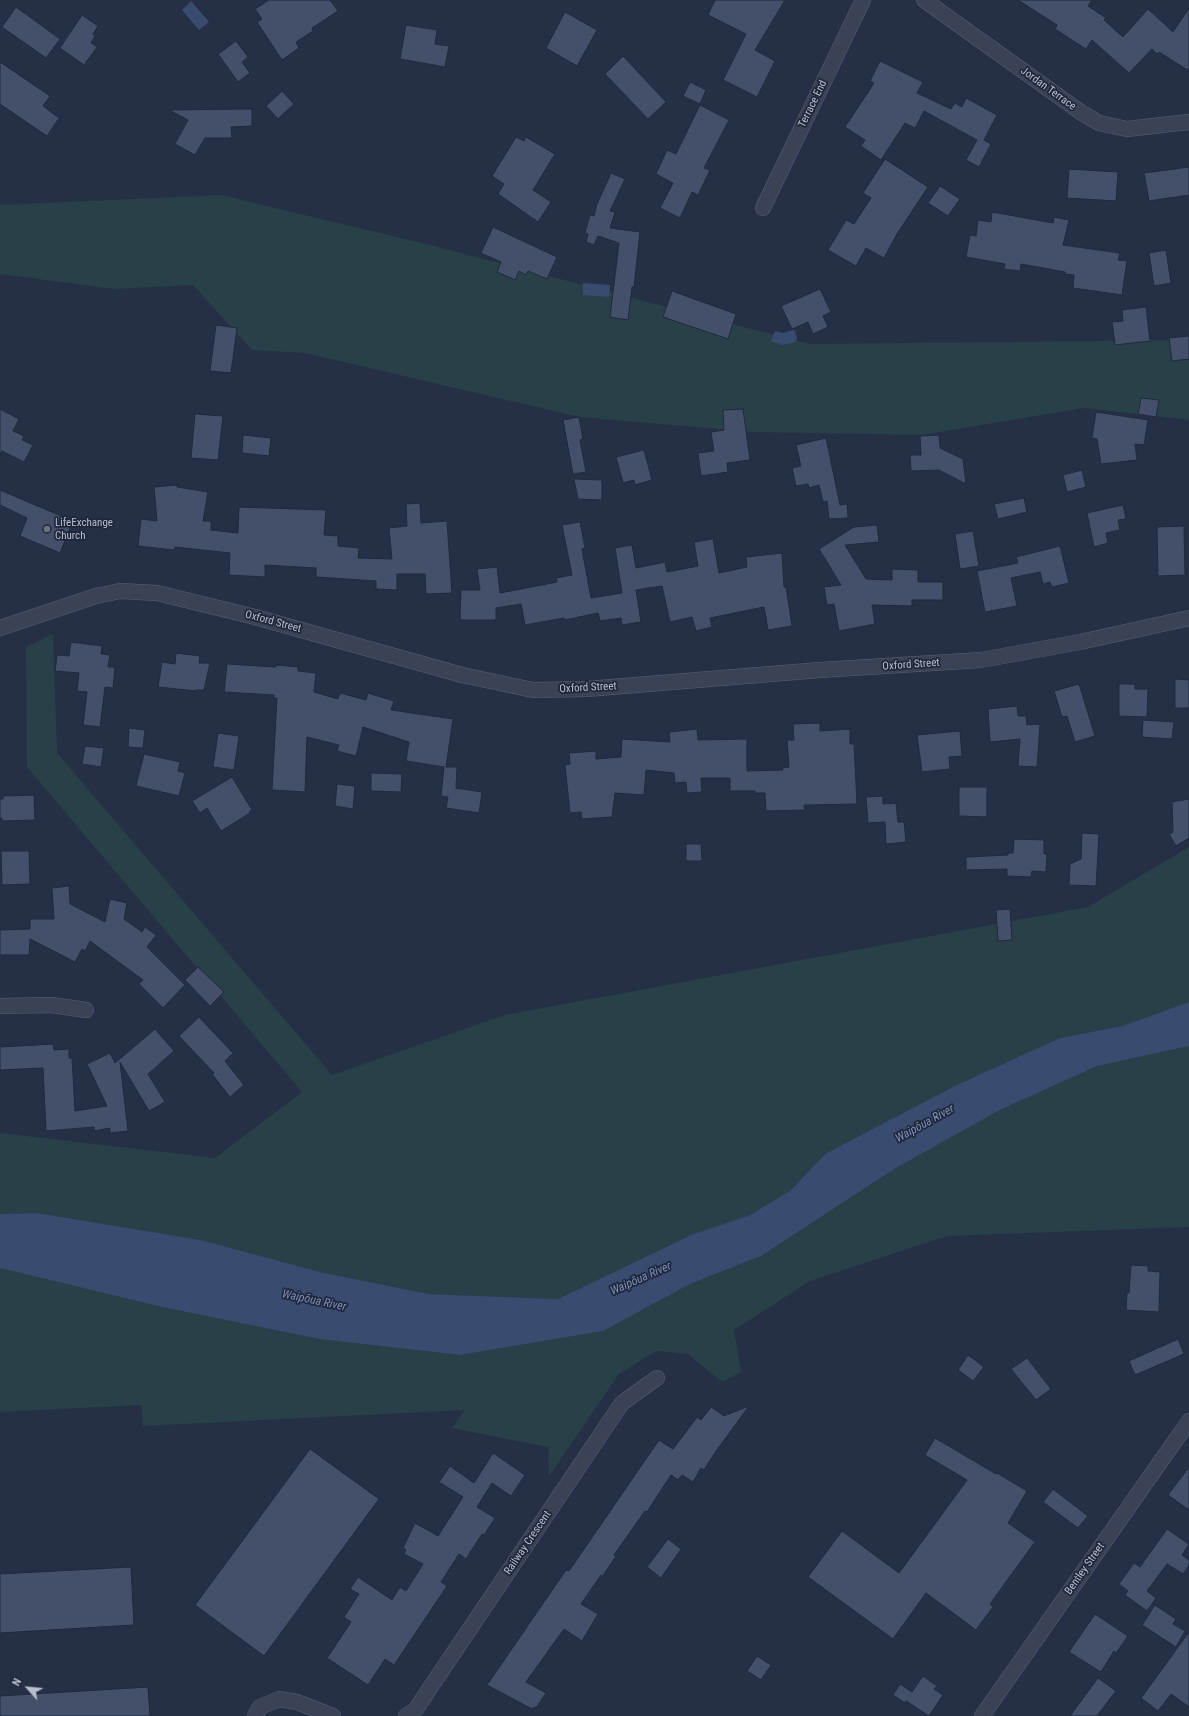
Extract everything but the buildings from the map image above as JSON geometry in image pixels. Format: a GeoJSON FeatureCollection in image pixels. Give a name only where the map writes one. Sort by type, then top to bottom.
{"type":"FeatureCollection","features":[{"type":"Feature","properties":{"kind":"street","name":"Terrace End"},"geometry":{"type":"LineString","coordinates":[[763,208],[863,0]]}},
{"type":"Feature","properties":{"kind":"street","name":"Jordan Terrace"},"geometry":{"type":"LineString","coordinates":[[924,0],[1082,113],[1099,122],[1127,129],[1189,122]]}},
{"type":"Feature","properties":{"kind":"street","name":"Oxford Street"},"geometry":{"type":"LineString","coordinates":[[0,628],[96,596],[120,591],[157,593],[255,617],[462,675],[533,690],[587,689],[820,670],[981,660],[1080,642],[1189,618]]}},
{"type":"Feature","properties":{"kind":"street"},"geometry":{"type":"LineString","coordinates":[[0,1006],[52,1005],[86,1010]]}},
{"type":"Feature","properties":{"kind":"street","name":"Railway Crescent"},"geometry":{"type":"LineString","coordinates":[[406,1716],[416,1709],[622,1403],[657,1378]]}},
{"type":"Feature","properties":{"kind":"street","name":"Bentley Street"},"geometry":{"type":"LineString","coordinates":[[982,1716],[1189,1421]]}},
{"type":"Feature","properties":{"kind":"street"},"geometry":{"type":"LineString","coordinates":[[255,1716],[260,1707],[279,1698],[297,1702],[333,1716]]}},
{"type":"Feature","properties":{"kind":"shaded area"},"geometry":{"type":"Polygon","coordinates":[[[221,195],[430,245],[809,344],[1189,340],[1189,420],[1083,408],[921,435],[753,432],[580,417],[305,353],[252,350],[193,285],[114,289],[0,274],[0,205],[221,195]]]}},
{"type":"Feature","properties":{"kind":"shaded area"},"geometry":{"type":"Polygon","coordinates":[[[53,634],[57,753],[332,1075],[505,1015],[1088,907],[1189,847],[1189,1002],[1122,1026],[1060,1038],[825,1154],[790,1191],[750,1215],[691,1235],[558,1299],[429,1294],[320,1272],[201,1240],[37,1213],[0,1214],[0,1133],[215,1158],[302,1092],[27,767],[26,647],[53,634]]]}},
{"type":"Feature","properties":{"kind":"shaded area"},"geometry":{"type":"Polygon","coordinates":[[[1189,1046],[1189,1227],[947,1236],[810,1281],[734,1330],[741,1372],[722,1382],[688,1354],[656,1351],[619,1374],[549,1476],[548,1447],[452,1428],[465,1410],[143,1426],[141,1405],[0,1412],[0,1268],[162,1307],[319,1339],[460,1355],[602,1331],[690,1284],[761,1256],[896,1168],[1000,1110],[1097,1066],[1189,1046]]]}},
{"type":"Feature","properties":{"kind":"water"},"geometry":{"type":"Polygon","coordinates":[[[191,1],[209,22],[199,30],[182,10],[191,1]]]}},
{"type":"Feature","properties":{"kind":"water"},"geometry":{"type":"Polygon","coordinates":[[[583,283],[610,285],[609,297],[583,295],[583,283]]]}},
{"type":"Feature","properties":{"kind":"water"},"geometry":{"type":"Polygon","coordinates":[[[793,330],[795,331],[797,338],[796,342],[782,345],[771,341],[775,331],[783,333],[793,330]]]}},
{"type":"Feature","properties":{"kind":"water","name":"Waipōua River"},"geometry":{"type":"Polygon","coordinates":[[[1189,1002],[1189,1046],[1097,1066],[1000,1110],[896,1168],[761,1256],[690,1284],[603,1331],[460,1355],[319,1339],[162,1307],[0,1268],[0,1214],[37,1213],[201,1240],[320,1272],[429,1294],[558,1299],[691,1235],[750,1215],[790,1191],[825,1154],[955,1086],[1060,1038],[1122,1026],[1189,1002]]]}},
{"type":"Feature","properties":{"kind":"place","name":"LifeExchange Church"},"geometry":{"type":"Point","coordinates":[47,529]}}]}
